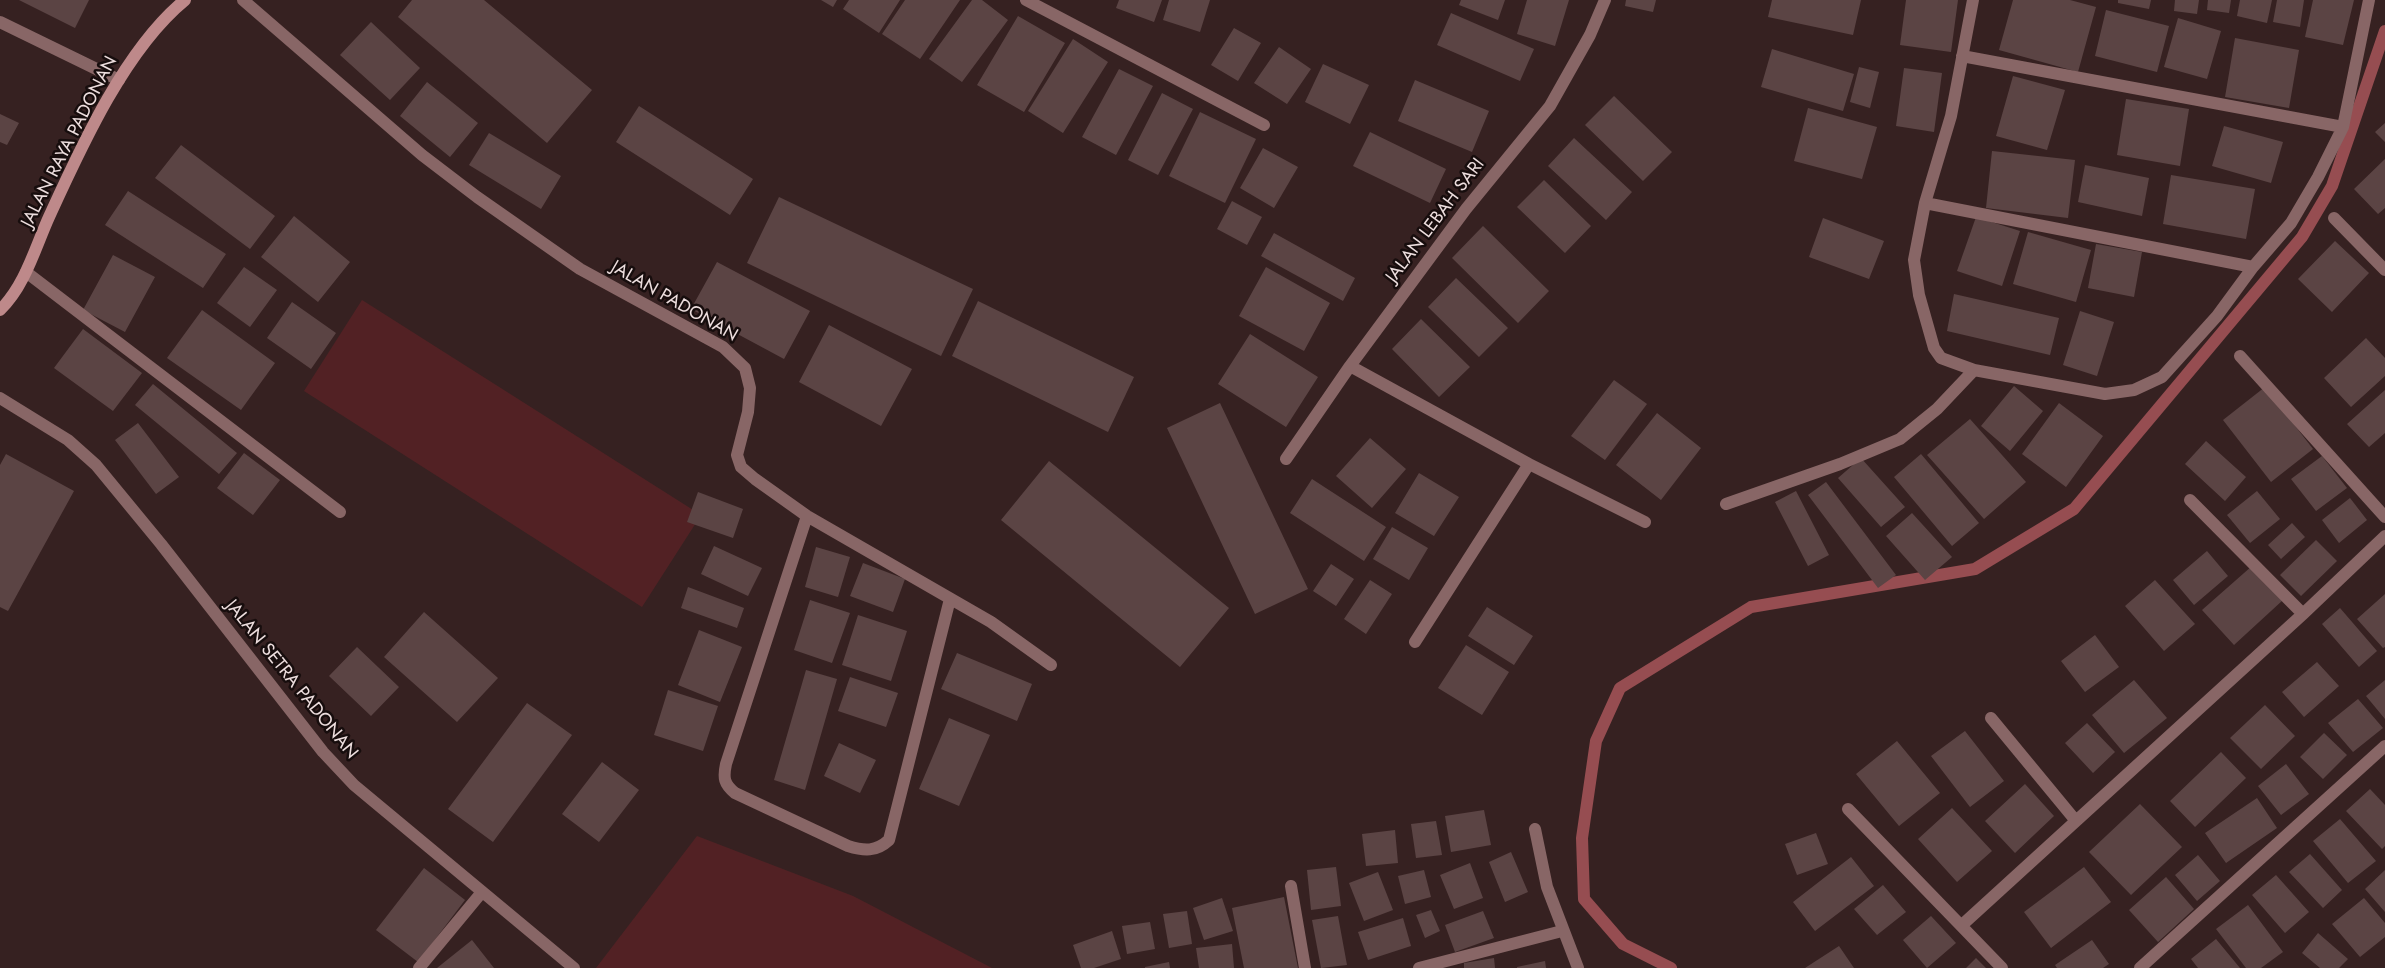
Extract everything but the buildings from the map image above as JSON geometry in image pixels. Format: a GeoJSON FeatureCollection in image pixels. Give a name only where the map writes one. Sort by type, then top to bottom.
{"type":"FeatureCollection","features":[{"type":"Feature","properties":{"kind":"main road","name":"JALAN RAYA PADONAN"},"geometry":{"type":"LineString","coordinates":[[0,310],[9,302],[26,272],[82,150],[119,80],[148,38],[184,0]]}},
{"type":"Feature","properties":{"kind":"street","name":"JALAN PADONAN"},"geometry":{"type":"LineString","coordinates":[[243,0],[422,155],[477,196],[580,269],[723,347],[745,368],[750,388],[748,412],[737,455],[741,468],[807,516],[991,622],[1052,665]]}},
{"type":"Feature","properties":{"kind":"street"},"geometry":{"type":"LineString","coordinates":[[1026,0],[1264,126]]}},
{"type":"Feature","properties":{"kind":"street","name":"JALAN LEBAH SARI"},"geometry":{"type":"LineString","coordinates":[[1286,459],[1350,366],[1466,209],[1550,106],[1590,36],[1605,0]]}},
{"type":"Feature","properties":{"kind":"street"},"geometry":{"type":"LineString","coordinates":[[1974,0],[1951,116],[1925,202],[1914,260],[1924,313],[1935,348],[1941,358],[1974,370],[2104,394],[2134,390],[2162,376],[2217,316],[2253,267],[2291,223],[2318,177],[2343,127],[2369,0]]}},
{"type":"Feature","properties":{"kind":"street"},"geometry":{"type":"LineString","coordinates":[[0,22],[119,80]]}},
{"type":"Feature","properties":{"kind":"street"},"geometry":{"type":"LineString","coordinates":[[1962,56],[2343,127]]}},
{"type":"Feature","properties":{"kind":"street"},"geometry":{"type":"LineString","coordinates":[[1925,202],[2253,267]]}},
{"type":"Feature","properties":{"kind":"street"},"geometry":{"type":"LineString","coordinates":[[2334,218],[2385,270]]}},
{"type":"Feature","properties":{"kind":"street"},"geometry":{"type":"LineString","coordinates":[[26,272],[340,512]]}},
{"type":"Feature","properties":{"kind":"street"},"geometry":{"type":"LineString","coordinates":[[2240,356],[2385,517]]}},
{"type":"Feature","properties":{"kind":"street"},"geometry":{"type":"LineString","coordinates":[[1350,366],[1528,464],[1645,522]]}},
{"type":"Feature","properties":{"kind":"street"},"geometry":{"type":"LineString","coordinates":[[1726,504],[1840,464],[1900,439],[1937,408],[1974,370]]}},
{"type":"Feature","properties":{"kind":"street","name":"JALAN SETRA PADONAN"},"geometry":{"type":"LineString","coordinates":[[0,398],[69,440],[96,465],[169,554],[323,752],[354,785],[574,968]]}},
{"type":"Feature","properties":{"kind":"street"},"geometry":{"type":"LineString","coordinates":[[1415,642],[1528,464]]}},
{"type":"Feature","properties":{"kind":"street"},"geometry":{"type":"LineString","coordinates":[[2190,500],[2303,614]]}},
{"type":"Feature","properties":{"kind":"street"},"geometry":{"type":"LineString","coordinates":[[807,516],[726,764],[723,779],[735,793],[848,846],[873,850],[889,840],[950,599]]}},
{"type":"Feature","properties":{"kind":"street"},"geometry":{"type":"LineString","coordinates":[[1962,926],[2385,536]]}},
{"type":"Feature","properties":{"kind":"street"},"geometry":{"type":"LineString","coordinates":[[1991,718],[2076,821]]}},
{"type":"Feature","properties":{"kind":"street"},"geometry":{"type":"LineString","coordinates":[[2140,968],[2385,746]]}},
{"type":"Feature","properties":{"kind":"street"},"geometry":{"type":"LineString","coordinates":[[1848,809],[2002,968]]}},
{"type":"Feature","properties":{"kind":"street"},"geometry":{"type":"LineString","coordinates":[[1535,829],[1547,887],[1578,968]]}},
{"type":"Feature","properties":{"kind":"street"},"geometry":{"type":"LineString","coordinates":[[1292,886],[1305,968]]}},
{"type":"Feature","properties":{"kind":"street"},"geometry":{"type":"LineString","coordinates":[[419,968],[482,892]]}},
{"type":"Feature","properties":{"kind":"street"},"geometry":{"type":"LineString","coordinates":[[1419,968],[1562,931]]}},
{"type":"Feature","properties":{"kind":"shaded area"},"geometry":{"type":"Polygon","coordinates":[[[362,300],[701,515],[642,607],[304,391],[362,300]]]}},
{"type":"Feature","properties":{"kind":"shaded area"},"geometry":{"type":"Polygon","coordinates":[[[697,836],[853,896],[992,968],[596,968],[697,836]]]}},
{"type":"Feature","properties":{"kind":"waterway"},"geometry":{"type":"LineString","coordinates":[[1671,968],[1623,944],[1584,899],[1582,838],[1596,741],[1620,688],[1751,607],[1975,569],[2074,509],[2302,237],[2332,186],[2385,31]]}}]}
